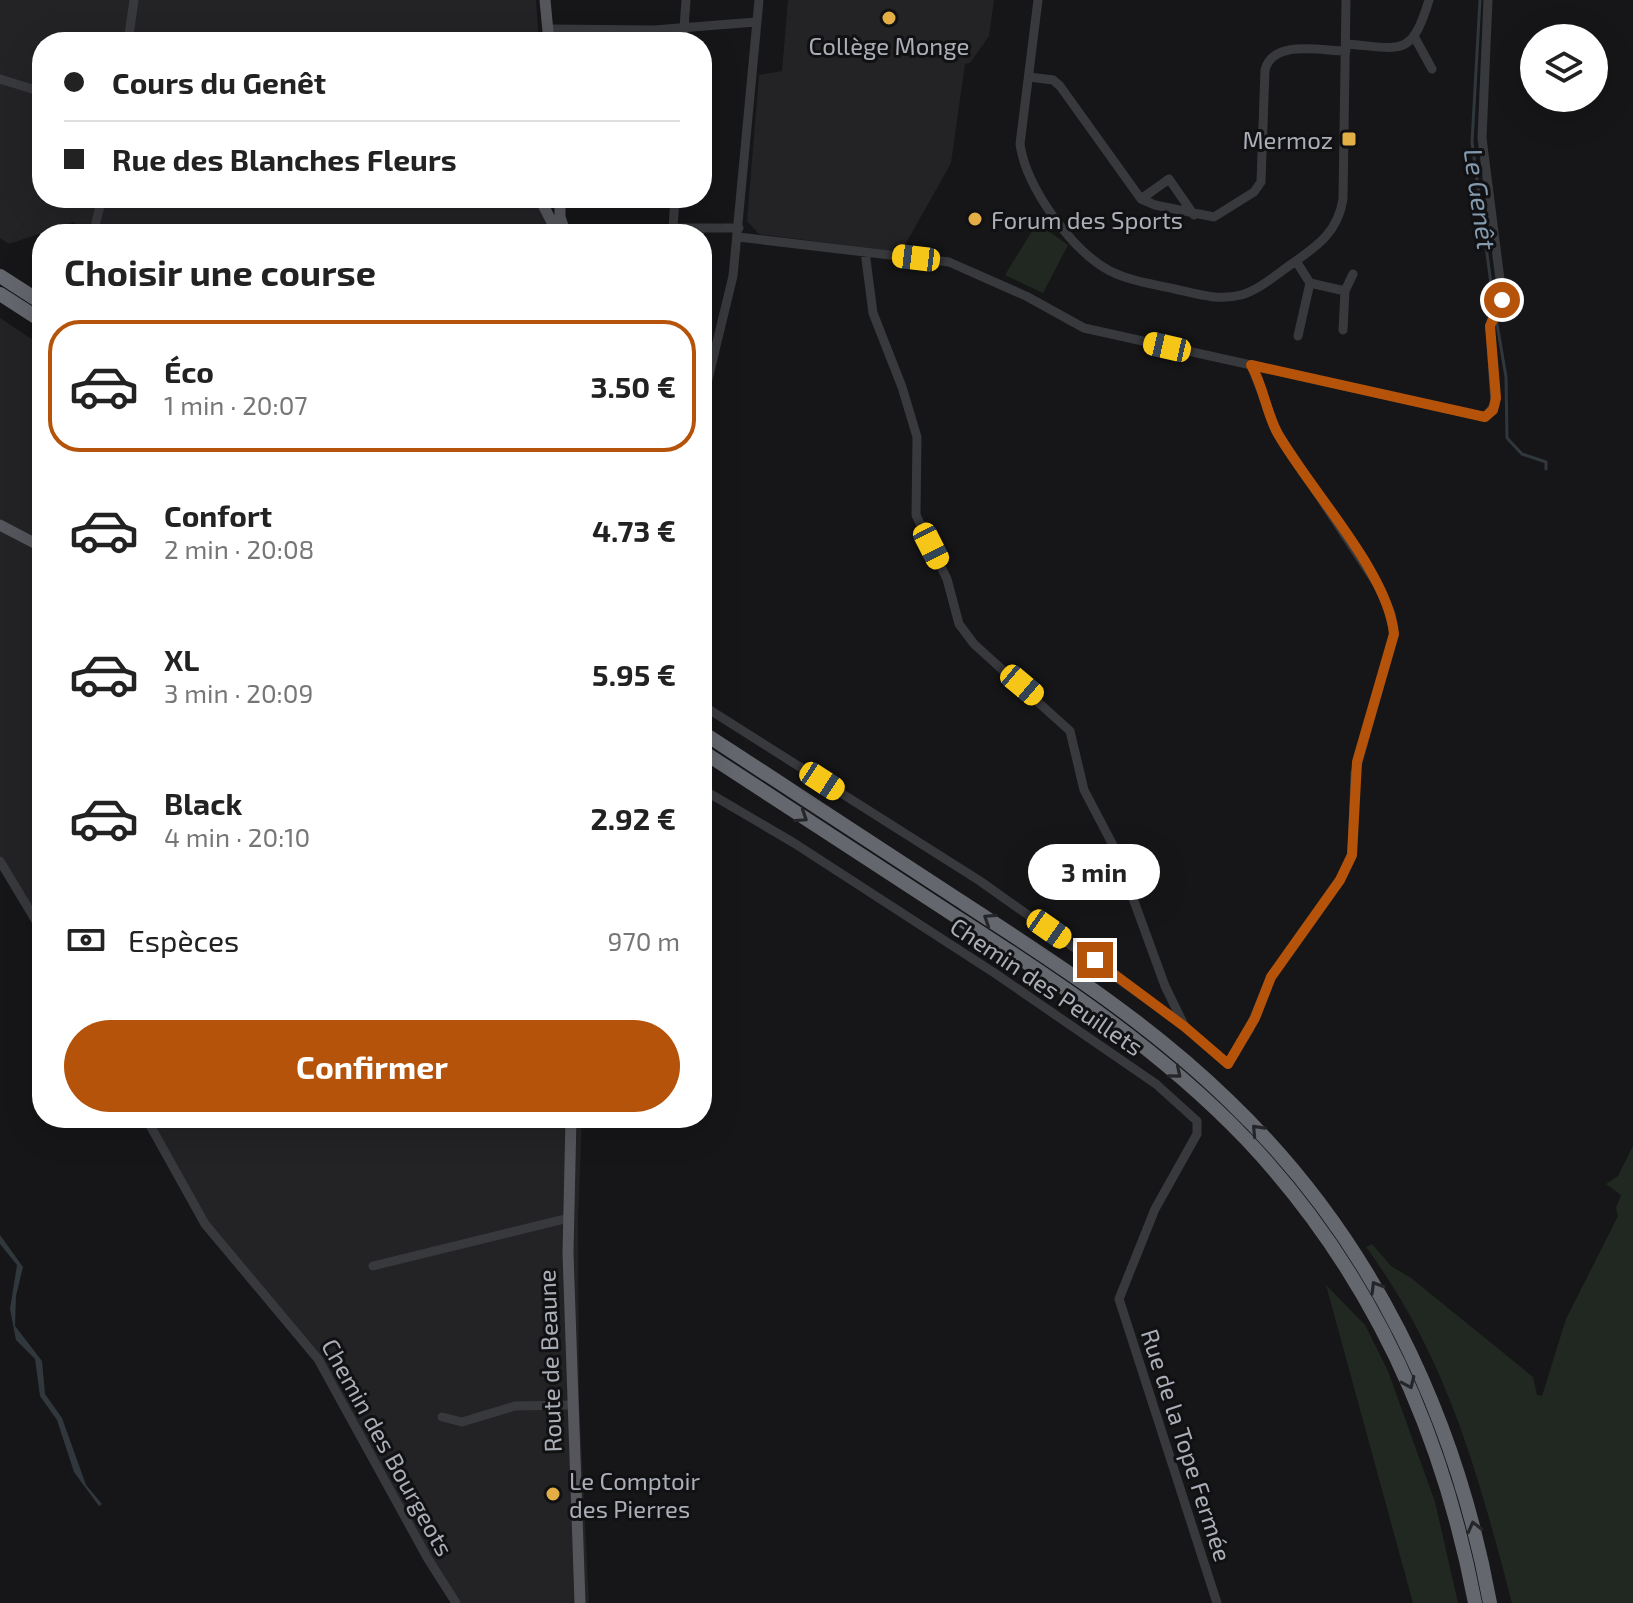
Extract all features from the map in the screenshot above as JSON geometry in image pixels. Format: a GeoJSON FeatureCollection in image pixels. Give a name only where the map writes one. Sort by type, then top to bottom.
{"type":"FeatureCollection","features":[{"type":"Feature","properties":{"kind":"highway"},"geometry":{"type":"LineString","coordinates":[[0,276],[32,297]]}},
{"type":"Feature","properties":{"kind":"highway"},"geometry":{"type":"LineString","coordinates":[[0,294],[32,315]]}},
{"type":"Feature","properties":{"kind":"highway"},"geometry":{"type":"LineString","coordinates":[[0,305],[32,326]]}},
{"type":"Feature","properties":{"kind":"highway"},"geometry":{"type":"LineString","coordinates":[[712,739],[1100,995],[1209,1082],[1281,1155],[1349,1244],[1418,1365],[1462,1482],[1490,1603]]}},
{"type":"Feature","properties":{"kind":"highway"},"geometry":{"type":"LineString","coordinates":[[712,758],[1091,1007],[1182,1078],[1261,1156],[1341,1259],[1397,1356],[1447,1486],[1475,1603]]}},
{"type":"Feature","properties":{"kind":"main road"},"geometry":{"type":"LineString","coordinates":[[545,0],[548,32]]}},
{"type":"Feature","properties":{"kind":"main road"},"geometry":{"type":"LineString","coordinates":[[0,525],[32,542]]}},
{"type":"Feature","properties":{"kind":"main road","name":"Route de Beaune"},"geometry":{"type":"LineString","coordinates":[[571,1128],[572,1405],[580,1603]]}},
{"type":"Feature","properties":{"kind":"street"},"geometry":{"type":"LineString","coordinates":[[130,32],[134,0]]}},
{"type":"Feature","properties":{"kind":"street"},"geometry":{"type":"LineString","coordinates":[[684,32],[686,0]]}},
{"type":"Feature","properties":{"kind":"street"},"geometry":{"type":"LineString","coordinates":[[712,364],[730,293],[738,233],[759,0]]}},
{"type":"Feature","properties":{"kind":"street"},"geometry":{"type":"LineString","coordinates":[[1038,0],[1021,131],[1024,165],[1050,208],[1081,256],[1128,278],[1221,298],[1249,292],[1296,261],[1327,237],[1341,213],[1346,0]]}},
{"type":"Feature","properties":{"kind":"street"},"geometry":{"type":"LineString","coordinates":[[1029,77],[1053,80],[1060,86],[1141,199],[1194,215],[1214,217],[1254,192],[1261,182],[1265,70],[1274,55],[1283,50],[1402,47],[1415,38],[1429,0]]}},
{"type":"Feature","properties":{"kind":"street"},"geometry":{"type":"LineString","coordinates":[[712,231],[949,262],[1053,307],[1084,328],[1465,415],[1489,415],[1496,398],[1490,326],[1502,295],[1482,138],[1488,0]]}},
{"type":"Feature","properties":{"kind":"street"},"geometry":{"type":"LineString","coordinates":[[548,29],[684,28],[756,22]]}},
{"type":"Feature","properties":{"kind":"street"},"geometry":{"type":"LineString","coordinates":[[1415,38],[1432,69]]}},
{"type":"Feature","properties":{"kind":"street"},"geometry":{"type":"LineString","coordinates":[[0,79],[32,89]]}},
{"type":"Feature","properties":{"kind":"street"},"geometry":{"type":"LineString","coordinates":[[1141,199],[1169,179],[1194,215]]}},
{"type":"Feature","properties":{"kind":"street"},"geometry":{"type":"LineString","coordinates":[[865,252],[873,313],[902,387],[917,437],[916,515],[947,579],[959,624],[974,644],[1059,717],[1070,731],[1084,790],[1115,849],[1155,963],[1185,1027]]}},
{"type":"Feature","properties":{"kind":"street"},"geometry":{"type":"LineString","coordinates":[[1296,261],[1310,283],[1345,291]]}},
{"type":"Feature","properties":{"kind":"street"},"geometry":{"type":"LineString","coordinates":[[1343,330],[1345,291],[1353,274]]}},
{"type":"Feature","properties":{"kind":"street"},"geometry":{"type":"LineString","coordinates":[[1298,336],[1310,283]]}},
{"type":"Feature","properties":{"kind":"street"},"geometry":{"type":"LineString","coordinates":[[712,711],[980,881],[1185,1027],[1228,1064],[1255,1018],[1271,977],[1340,880],[1352,855],[1357,762],[1394,634],[1391,614],[1381,590],[1277,432],[1251,365]]}},
{"type":"Feature","properties":{"kind":"street","name":"Chemin des Peuillets"},"geometry":{"type":"LineString","coordinates":[[712,795],[794,843],[996,974],[1156,1084],[1195,1118],[1198,1130],[1155,1209],[1119,1299]]}},
{"type":"Feature","properties":{"kind":"street"},"geometry":{"type":"LineString","coordinates":[[0,861],[32,914]]}},
{"type":"Feature","properties":{"kind":"street","name":"Chemin des Bourgeots"},"geometry":{"type":"LineString","coordinates":[[152,1128],[205,1224],[318,1359],[428,1559],[456,1603]]}},
{"type":"Feature","properties":{"kind":"street"},"geometry":{"type":"LineString","coordinates":[[373,1266],[569,1218]]}},
{"type":"Feature","properties":{"kind":"street","name":"Rue de la Tope Fermée"},"geometry":{"type":"LineString","coordinates":[[1119,1299],[1217,1603]]}},
{"type":"Feature","properties":{"kind":"street"},"geometry":{"type":"LineString","coordinates":[[442,1417],[462,1422],[515,1406],[572,1405]]}},
{"type":"Feature","properties":{"kind":"shaded area"},"geometry":{"type":"Polygon","coordinates":[[[0,0],[536,0],[538,32],[32,32],[32,208],[544,208],[548,224],[74,222],[32,224],[32,236],[9,244],[0,238],[0,0]]]}},
{"type":"Feature","properties":{"kind":"shaded area"},"geometry":{"type":"Polygon","coordinates":[[[788,0],[994,0],[989,36],[970,63],[965,64],[951,163],[901,252],[759,234],[747,221],[759,75],[782,71],[788,0]]]}},
{"type":"Feature","properties":{"kind":"shaded area"},"geometry":{"type":"Polygon","coordinates":[[[1037,223],[1068,245],[1043,293],[1005,275],[1037,223]]]}},
{"type":"Feature","properties":{"kind":"shaded area"},"geometry":{"type":"Polygon","coordinates":[[[0,318],[32,339],[32,921],[0,868],[0,318]]]}},
{"type":"Feature","properties":{"kind":"shaded area"},"geometry":{"type":"Polygon","coordinates":[[[148,1128],[582,1128],[578,1220],[579,1401],[589,1603],[452,1603],[323,1367],[208,1234],[148,1128]]]}},
{"type":"Feature","properties":{"kind":"shaded area"},"geometry":{"type":"Polygon","coordinates":[[[1633,1146],[1633,1603],[1512,1603],[1472,1462],[1439,1374],[1394,1289],[1366,1247],[1372,1244],[1391,1266],[1411,1278],[1533,1377],[1537,1395],[1542,1396],[1566,1319],[1618,1216],[1616,1208],[1621,1195],[1606,1184],[1618,1176],[1633,1146]]]}},
{"type":"Feature","properties":{"kind":"shaded area"},"geometry":{"type":"Polygon","coordinates":[[[0,1235],[23,1267],[16,1296],[15,1326],[42,1361],[45,1394],[62,1418],[86,1485],[102,1504],[99,1506],[74,1472],[57,1420],[40,1396],[35,1359],[16,1340],[10,1309],[17,1265],[0,1244],[0,1235]]]}},
{"type":"Feature","properties":{"kind":"shaded area"},"geometry":{"type":"Polygon","coordinates":[[[1326,1285],[1365,1325],[1388,1371],[1435,1502],[1458,1603],[1413,1603],[1326,1285]]]}},
{"type":"Feature","properties":{"kind":"waterway","name":"Le Genêt"},"geometry":{"type":"LineString","coordinates":[[1480,0],[1472,142],[1494,306]]}},
{"type":"Feature","properties":{"kind":"waterway","name":"Le Genêt"},"geometry":{"type":"LineString","coordinates":[[1496,318],[1506,377],[1507,438],[1522,454],[1546,462],[1546,469]]}},
{"type":"Feature","properties":{"kind":"place","name":"Collège Monge"},"geometry":{"type":"Point","coordinates":[889,18]}},
{"type":"Feature","properties":{"kind":"place","name":"Mermoz"},"geometry":{"type":"Point","coordinates":[1349,139]}},
{"type":"Feature","properties":{"kind":"place","name":"Forum des Sports"},"geometry":{"type":"Point","coordinates":[975,219]}},
{"type":"Feature","properties":{"kind":"place","name":"Le Comptoir des Pierres"},"geometry":{"type":"Point","coordinates":[553,1494]}},
{"type":"Feature","properties":{"kind":"route"},"geometry":{"type":"LineString","coordinates":[[1095,960],[1185,1027],[1228,1064],[1234,1059],[1255,1018],[1271,977],[1340,880],[1352,855],[1355,773],[1394,634],[1391,614],[1373,577],[1277,432],[1261,383],[1251,365],[1485,417],[1493,410],[1496,398],[1490,320],[1502,300]]}}]}
